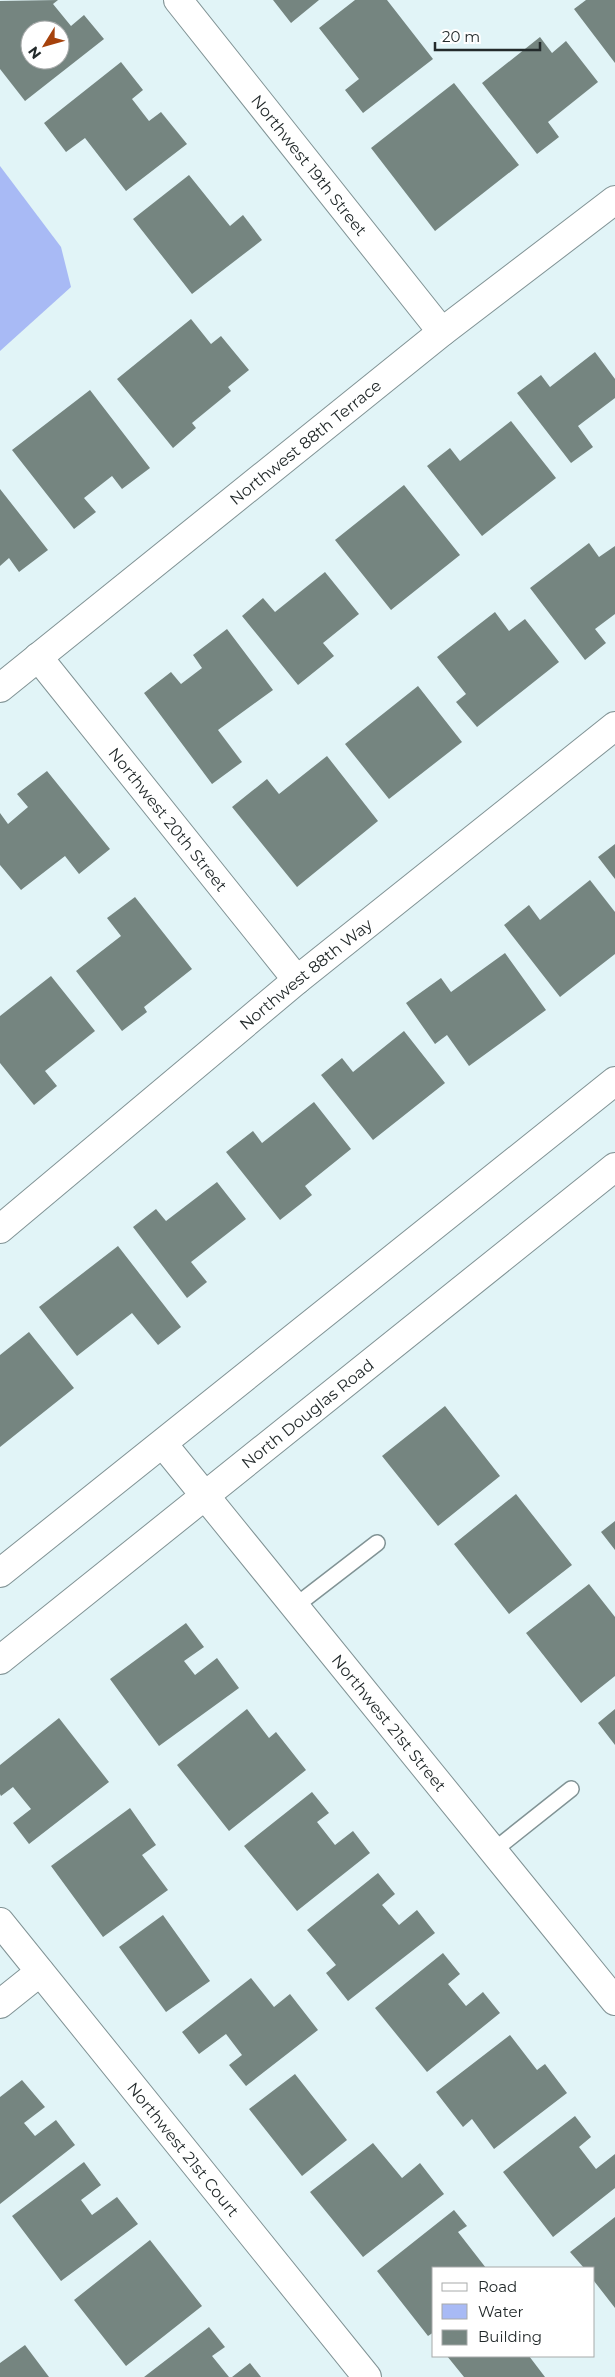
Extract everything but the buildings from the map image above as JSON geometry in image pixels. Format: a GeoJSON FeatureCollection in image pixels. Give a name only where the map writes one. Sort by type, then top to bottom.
{"type":"FeatureCollection","features":[{"type":"Feature","properties":{"kind":"street","name":"Northwest 19th Street"},"geometry":{"type":"LineString","coordinates":[[178,0],[442,332]]}},
{"type":"Feature","properties":{"kind":"street","name":"Northwest 88th Terrace"},"geometry":{"type":"LineString","coordinates":[[0,688],[442,332],[615,200]]}},
{"type":"Feature","properties":{"kind":"street","name":"Northwest 20th Street"},"geometry":{"type":"LineString","coordinates":[[38,657],[297,980]]}},
{"type":"Feature","properties":{"kind":"street","name":"Northwest 88th Way"},"geometry":{"type":"LineString","coordinates":[[0,1229],[297,980],[615,726]]}},
{"type":"Feature","properties":{"kind":"street"},"geometry":{"type":"LineString","coordinates":[[0,1573],[615,1081]]}},
{"type":"Feature","properties":{"kind":"street","name":"North Douglas Road"},"geometry":{"type":"LineString","coordinates":[[0,1660],[615,1167]]}},
{"type":"Feature","properties":{"kind":"street","name":"Northwest 21st Street"},"geometry":{"type":"LineString","coordinates":[[163,1444],[615,2002]]}},
{"type":"Feature","properties":{"kind":"street","name":"Northwest 21st Court"},"geometry":{"type":"LineString","coordinates":[[0,1922],[368,2377]]}},
{"type":"Feature","properties":{"kind":"street"},"geometry":{"type":"LineString","coordinates":[[0,2004],[40,1972]]}},
{"type":"Feature","properties":{"kind":"lane"},"geometry":{"type":"LineString","coordinates":[[294,1607],[377,1543]]}},
{"type":"Feature","properties":{"kind":"lane"},"geometry":{"type":"LineString","coordinates":[[493,1851],[571,1789]]}},
{"type":"Feature","properties":{"kind":"water"},"geometry":{"type":"Polygon","coordinates":[[[0,166],[61,247],[71,287],[0,351],[0,166]]]}}]}
